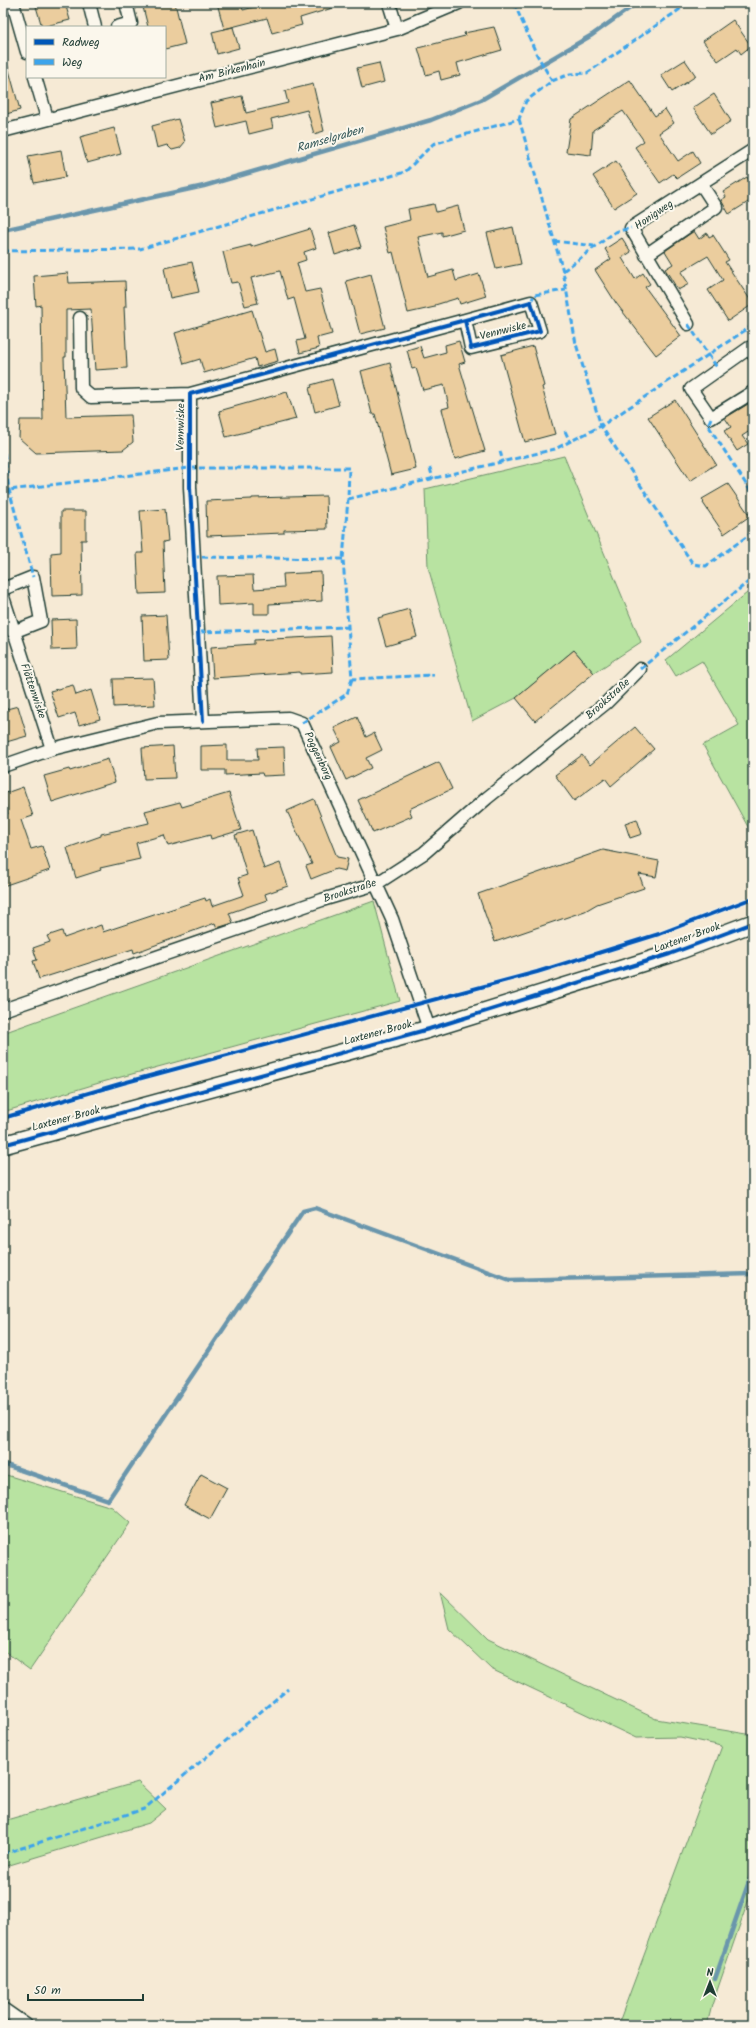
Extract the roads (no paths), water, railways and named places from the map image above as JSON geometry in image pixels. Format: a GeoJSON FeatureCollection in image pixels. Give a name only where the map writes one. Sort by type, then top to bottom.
{"type":"FeatureCollection","features":[{"type":"Feature","properties":{"kind":"street"},"geometry":{"type":"LineString","coordinates":[[13,3],[26,48]]}},
{"type":"Feature","properties":{"kind":"street"},"geometry":{"type":"LineString","coordinates":[[88,3],[95,26]]}},
{"type":"Feature","properties":{"kind":"street"},"geometry":{"type":"LineString","coordinates":[[120,26],[131,23],[126,3]]}},
{"type":"Feature","properties":{"kind":"street"},"geometry":{"type":"LineString","coordinates":[[389,3],[397,29]]}},
{"type":"Feature","properties":{"kind":"street","name":"Am Birkenhain"},"geometry":{"type":"LineString","coordinates":[[3,131],[47,118],[397,29],[459,3]]}},
{"type":"Feature","properties":{"kind":"street"},"geometry":{"type":"LineString","coordinates":[[35,78],[47,118]]}},
{"type":"Feature","properties":{"kind":"street","name":"Honigweg"},"geometry":{"type":"LineString","coordinates":[[688,324],[631,228],[753,150]]}},
{"type":"Feature","properties":{"kind":"street"},"geometry":{"type":"LineString","coordinates":[[646,255],[716,207],[701,184]]}},
{"type":"Feature","properties":{"kind":"street","name":"Vennwiske"},"geometry":{"type":"LineString","coordinates":[[80,318],[81,388],[91,397],[190,394],[531,302],[540,331],[471,348],[465,320]]}},
{"type":"Feature","properties":{"kind":"street"},"geometry":{"type":"LineString","coordinates":[[753,354],[750,348],[691,389],[711,418],[753,392]]}},
{"type":"Feature","properties":{"kind":"street","name":"Vennwiske"},"geometry":{"type":"LineString","coordinates":[[190,394],[189,481],[203,721]]}},
{"type":"Feature","properties":{"kind":"street"},"geometry":{"type":"LineString","coordinates":[[3,589],[32,577],[41,621],[13,632]]}},
{"type":"Feature","properties":{"kind":"street","name":"Flöttenwiske"},"geometry":{"type":"LineString","coordinates":[[3,598],[52,749]]}},
{"type":"Feature","properties":{"kind":"street","name":"Brookstraße"},"geometry":{"type":"LineString","coordinates":[[3,1010],[322,900],[376,884],[424,853],[487,798],[606,704],[640,670]]}},
{"type":"Feature","properties":{"kind":"street","name":"Poggenborg"},"geometry":{"type":"LineString","coordinates":[[3,766],[52,749],[158,723],[288,718],[302,723],[392,919],[422,1002],[429,1028]]}},
{"type":"Feature","properties":{"kind":"street","name":"Laxtener Brook"},"geometry":{"type":"LineString","coordinates":[[3,1145],[429,1028],[670,954],[753,923]]}},
{"type":"Feature","properties":{"kind":"street"},"geometry":{"type":"LineString","coordinates":[[3,2009],[26,2025]]}},
{"type":"Feature","properties":{"kind":"waterway","name":"Ramselgraben"},"geometry":{"type":"LineString","coordinates":[[3,230],[204,186],[431,120],[481,100],[592,35],[637,3]]}},
{"type":"Feature","properties":{"kind":"waterway"},"geometry":{"type":"LineString","coordinates":[[3,1464],[108,1500],[303,1211],[315,1208],[510,1280],[753,1274]]}},
{"type":"Feature","properties":{"kind":"waterway"},"geometry":{"type":"LineString","coordinates":[[715,1979],[753,1870]]}}]}
